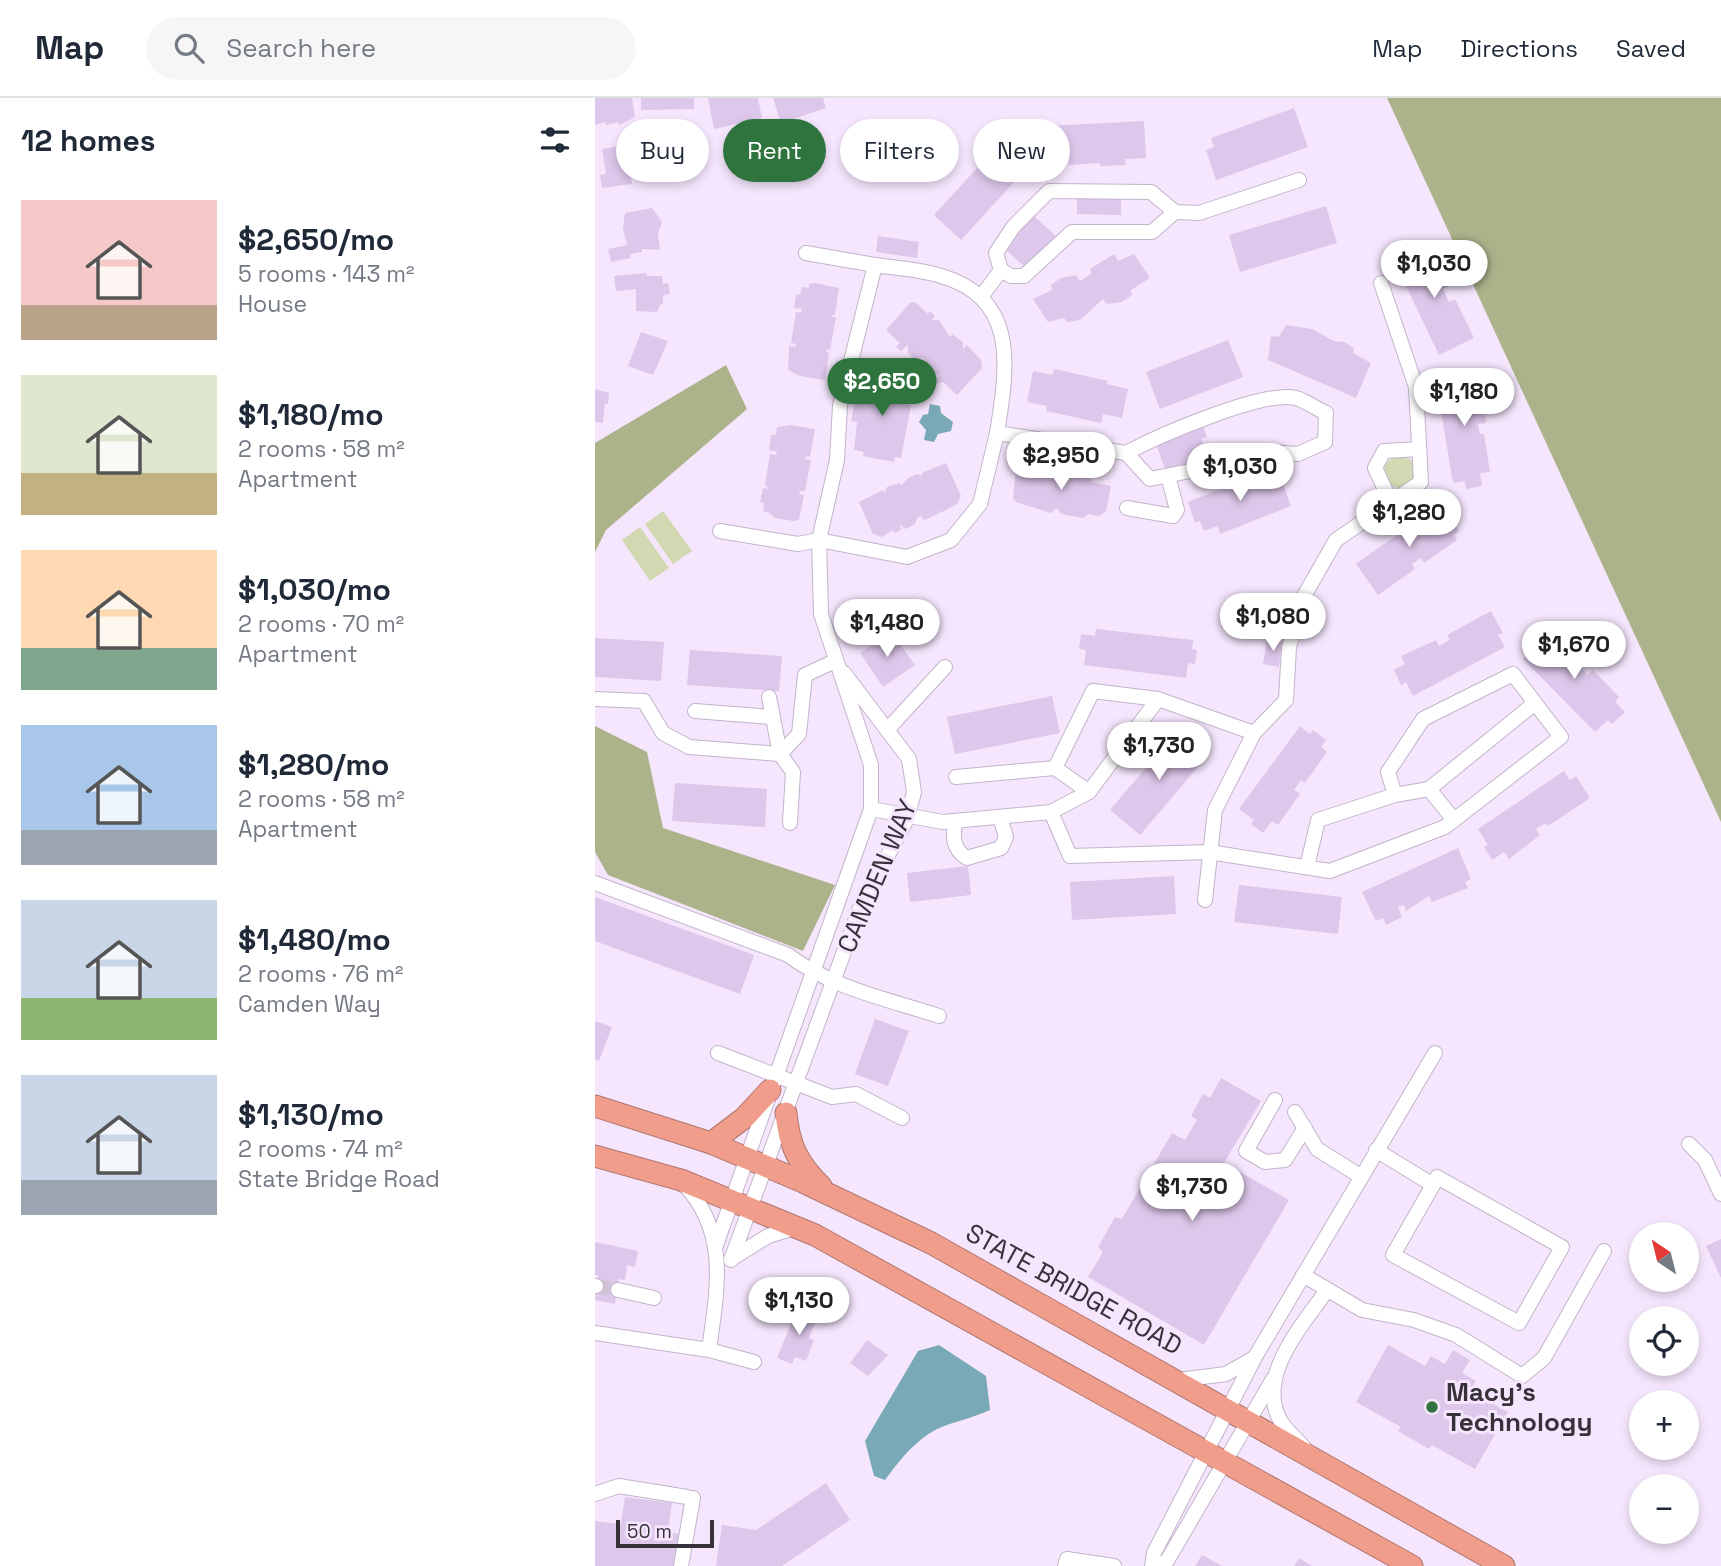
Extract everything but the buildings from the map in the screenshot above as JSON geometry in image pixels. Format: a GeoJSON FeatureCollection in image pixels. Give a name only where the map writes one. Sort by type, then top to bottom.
{"type":"FeatureCollection","features":[{"type":"Feature","properties":{"kind":"highway"},"geometry":{"type":"LineString","coordinates":[[711,1143],[757,1106],[773,1082]]}},
{"type":"Feature","properties":{"kind":"highway","name":"STATE BRIDGE ROAD"},"geometry":{"type":"LineString","coordinates":[[595,1106],[711,1143],[932,1242],[1504,1566]]}},
{"type":"Feature","properties":{"kind":"highway"},"geometry":{"type":"LineString","coordinates":[[786,1113],[788,1135],[797,1159],[827,1193]]}},
{"type":"Feature","properties":{"kind":"highway"},"geometry":{"type":"LineString","coordinates":[[595,1156],[681,1180],[797,1227],[1406,1565]]}},
{"type":"Feature","properties":{"kind":"street"},"geometry":{"type":"LineString","coordinates":[[1175,212],[1151,232],[1072,233],[1024,276],[1011,276],[1001,270],[996,253],[1013,227],[1049,191],[1151,192],[1175,212],[1199,213],[1299,180]]}},
{"type":"Feature","properties":{"kind":"street"},"geometry":{"type":"LineString","coordinates":[[720,531],[798,544],[819,540],[907,557],[951,540],[980,504],[997,433],[1007,373],[1004,341],[993,311],[975,291],[936,274],[806,253]]}},
{"type":"Feature","properties":{"kind":"street"},"geometry":{"type":"LineString","coordinates":[[780,754],[799,734],[806,676],[835,661],[821,614],[819,540],[837,460],[840,405],[875,265]]}},
{"type":"Feature","properties":{"kind":"street"},"geometry":{"type":"LineString","coordinates":[[981,297],[1001,270]]}},
{"type":"Feature","properties":{"kind":"street"},"geometry":{"type":"LineString","coordinates":[[1205,900],[1215,810],[1254,733],[1286,700],[1289,647],[1304,596],[1336,540],[1421,482],[1416,387],[1381,283]]}},
{"type":"Feature","properties":{"kind":"street"},"geometry":{"type":"LineString","coordinates":[[997,433],[1126,453],[1159,436],[1254,402],[1295,398],[1325,413],[1325,442],[1298,454],[1256,451],[1150,479],[1126,453]]}},
{"type":"Feature","properties":{"kind":"street"},"geometry":{"type":"LineString","coordinates":[[1391,502],[1375,468],[1384,451],[1419,449]]}},
{"type":"Feature","properties":{"kind":"street"},"geometry":{"type":"LineString","coordinates":[[1128,508],[1173,516],[1177,510],[1168,475]]}},
{"type":"Feature","properties":{"kind":"street","name":"CAMDEN WAY"},"geometry":{"type":"LineString","coordinates":[[741,1204],[757,1163],[786,1113],[860,908],[908,815],[914,792],[909,759],[835,661]]}},
{"type":"Feature","properties":{"kind":"street","name":"CAMDEN WAY"},"geometry":{"type":"LineString","coordinates":[[757,1163],[773,1082],[871,810],[871,765],[835,661]]}},
{"type":"Feature","properties":{"kind":"street"},"geometry":{"type":"LineString","coordinates":[[888,729],[945,667]]}},
{"type":"Feature","properties":{"kind":"street"},"geometry":{"type":"LineString","coordinates":[[1051,812],[1070,856],[1209,852],[1330,871],[1445,828],[1561,737],[1513,674],[1423,719],[1388,772],[1395,795]]}},
{"type":"Feature","properties":{"kind":"street"},"geometry":{"type":"LineString","coordinates":[[1055,768],[1093,691],[1158,699],[1254,733]]}},
{"type":"Feature","properties":{"kind":"street"},"geometry":{"type":"LineString","coordinates":[[769,698],[780,754],[793,772],[790,823]]}},
{"type":"Feature","properties":{"kind":"street"},"geometry":{"type":"LineString","coordinates":[[595,699],[644,701],[663,733],[689,747],[780,754]]}},
{"type":"Feature","properties":{"kind":"street"},"geometry":{"type":"LineString","coordinates":[[871,810],[955,821],[1051,812],[1089,793],[1158,699]]}},
{"type":"Feature","properties":{"kind":"street"},"geometry":{"type":"LineString","coordinates":[[1307,867],[1318,820],[1395,795],[1429,789],[1535,703]]}},
{"type":"Feature","properties":{"kind":"street"},"geometry":{"type":"LineString","coordinates":[[695,711],[772,717]]}},
{"type":"Feature","properties":{"kind":"street"},"geometry":{"type":"LineString","coordinates":[[956,777],[1055,768],[1089,793]]}},
{"type":"Feature","properties":{"kind":"street"},"geometry":{"type":"LineString","coordinates":[[1429,789],[1454,820]]}},
{"type":"Feature","properties":{"kind":"street"},"geometry":{"type":"LineString","coordinates":[[955,821],[953,841],[960,854],[967,858],[1001,848],[1006,837],[1000,817]]}},
{"type":"Feature","properties":{"kind":"street"},"geometry":{"type":"LineString","coordinates":[[595,883],[788,955],[811,972],[834,982],[939,1016]]}},
{"type":"Feature","properties":{"kind":"street"},"geometry":{"type":"LineString","coordinates":[[717,1053],[773,1082],[797,1083],[832,1097],[856,1094],[902,1118]]}},
{"type":"Feature","properties":{"kind":"street"},"geometry":{"type":"LineString","coordinates":[[1160,1566],[1167,1561],[1211,1488],[1229,1408],[1255,1357],[1435,1053]]}},
{"type":"Feature","properties":{"kind":"street"},"geometry":{"type":"LineString","coordinates":[[1275,1100],[1246,1151],[1265,1162],[1285,1160],[1305,1128]]}},
{"type":"Feature","properties":{"kind":"street"},"geometry":{"type":"LineString","coordinates":[[1295,1112],[1317,1149],[1360,1176]]}},
{"type":"Feature","properties":{"kind":"street"},"geometry":{"type":"LineString","coordinates":[[1689,1144],[1705,1160],[1721,1194]]}},
{"type":"Feature","properties":{"kind":"street"},"geometry":{"type":"LineString","coordinates":[[1376,1150],[1433,1185]]}},
{"type":"Feature","properties":{"kind":"street"},"geometry":{"type":"LineString","coordinates":[[716,1245],[741,1204],[757,1163]]}},
{"type":"Feature","properties":{"kind":"street"},"geometry":{"type":"LineString","coordinates":[[1437,1177],[1562,1247],[1518,1323],[1393,1255],[1433,1185],[1437,1177]]}},
{"type":"Feature","properties":{"kind":"street"},"geometry":{"type":"LineString","coordinates":[[681,1180],[701,1208],[716,1245],[719,1274],[709,1350]]}},
{"type":"Feature","properties":{"kind":"street"},"geometry":{"type":"LineString","coordinates":[[731,1260],[741,1204]]}},
{"type":"Feature","properties":{"kind":"street"},"geometry":{"type":"LineString","coordinates":[[719,1274],[731,1260],[768,1236],[797,1227]]}},
{"type":"Feature","properties":{"kind":"street"},"geometry":{"type":"LineString","coordinates":[[1303,1275],[1362,1310],[1414,1320],[1456,1335],[1522,1376],[1544,1358],[1604,1251]]}},
{"type":"Feature","properties":{"kind":"street"},"geometry":{"type":"LineString","coordinates":[[618,1290],[654,1298]]}},
{"type":"Feature","properties":{"kind":"street"},"geometry":{"type":"LineString","coordinates":[[1152,1566],[1154,1553],[1191,1485],[1250,1420],[1291,1343],[1327,1290]]}},
{"type":"Feature","properties":{"kind":"street"},"geometry":{"type":"LineString","coordinates":[[595,1334],[709,1350],[754,1362]]}},
{"type":"Feature","properties":{"kind":"street"},"geometry":{"type":"LineString","coordinates":[[1179,1380],[1226,1374],[1255,1357]]}},
{"type":"Feature","properties":{"kind":"street"},"geometry":{"type":"LineString","coordinates":[[1273,1379],[1279,1419],[1311,1455]]}},
{"type":"Feature","properties":{"kind":"street"},"geometry":{"type":"LineString","coordinates":[[595,1494],[619,1486],[690,1498],[681,1566]]}},
{"type":"Feature","properties":{"kind":"street"},"geometry":{"type":"LineString","coordinates":[[1065,1566],[1067,1559],[1114,1566]]}},
{"type":"Feature","properties":{"kind":"green space"},"geometry":{"type":"Polygon","coordinates":[[[1387,98],[1721,98],[1721,822],[1692,759],[1387,98]]]}},
{"type":"Feature","properties":{"kind":"green space"},"geometry":{"type":"Polygon","coordinates":[[[726,365],[747,409],[606,530],[595,552],[595,443],[726,365]]]}},
{"type":"Feature","properties":{"kind":"green space"},"geometry":{"type":"Polygon","coordinates":[[[1400,456],[1411,461],[1416,472],[1411,483],[1400,488],[1389,483],[1384,472],[1389,461],[1400,456]]]}},
{"type":"Feature","properties":{"kind":"green space"},"geometry":{"type":"Polygon","coordinates":[[[663,511],[692,551],[673,564],[645,524],[663,511]]]}},
{"type":"Feature","properties":{"kind":"green space"},"geometry":{"type":"Polygon","coordinates":[[[640,527],[669,568],[650,581],[622,540],[640,527]]]}},
{"type":"Feature","properties":{"kind":"green space"},"geometry":{"type":"Polygon","coordinates":[[[595,726],[647,752],[663,828],[835,885],[803,951],[608,875],[595,852],[595,726]]]}},
{"type":"Feature","properties":{"kind":"water"},"geometry":{"type":"Polygon","coordinates":[[[930,404],[940,406],[941,413],[953,422],[951,431],[938,434],[934,442],[924,440],[926,430],[919,422],[923,415],[928,414],[930,404]]]}},
{"type":"Feature","properties":{"kind":"water"},"geometry":{"type":"Polygon","coordinates":[[[939,1345],[986,1376],[990,1410],[937,1429],[914,1445],[885,1480],[874,1476],[865,1441],[918,1351],[939,1345]]]}},
{"type":"Feature","properties":{"kind":"tunnel"},"geometry":{"type":"LineString","coordinates":[[596,1286],[618,1290]]}},
{"type":"Feature","properties":{"kind":"place","name":"Macy's Technology"},"geometry":{"type":"Point","coordinates":[1432,1407]}}]}
